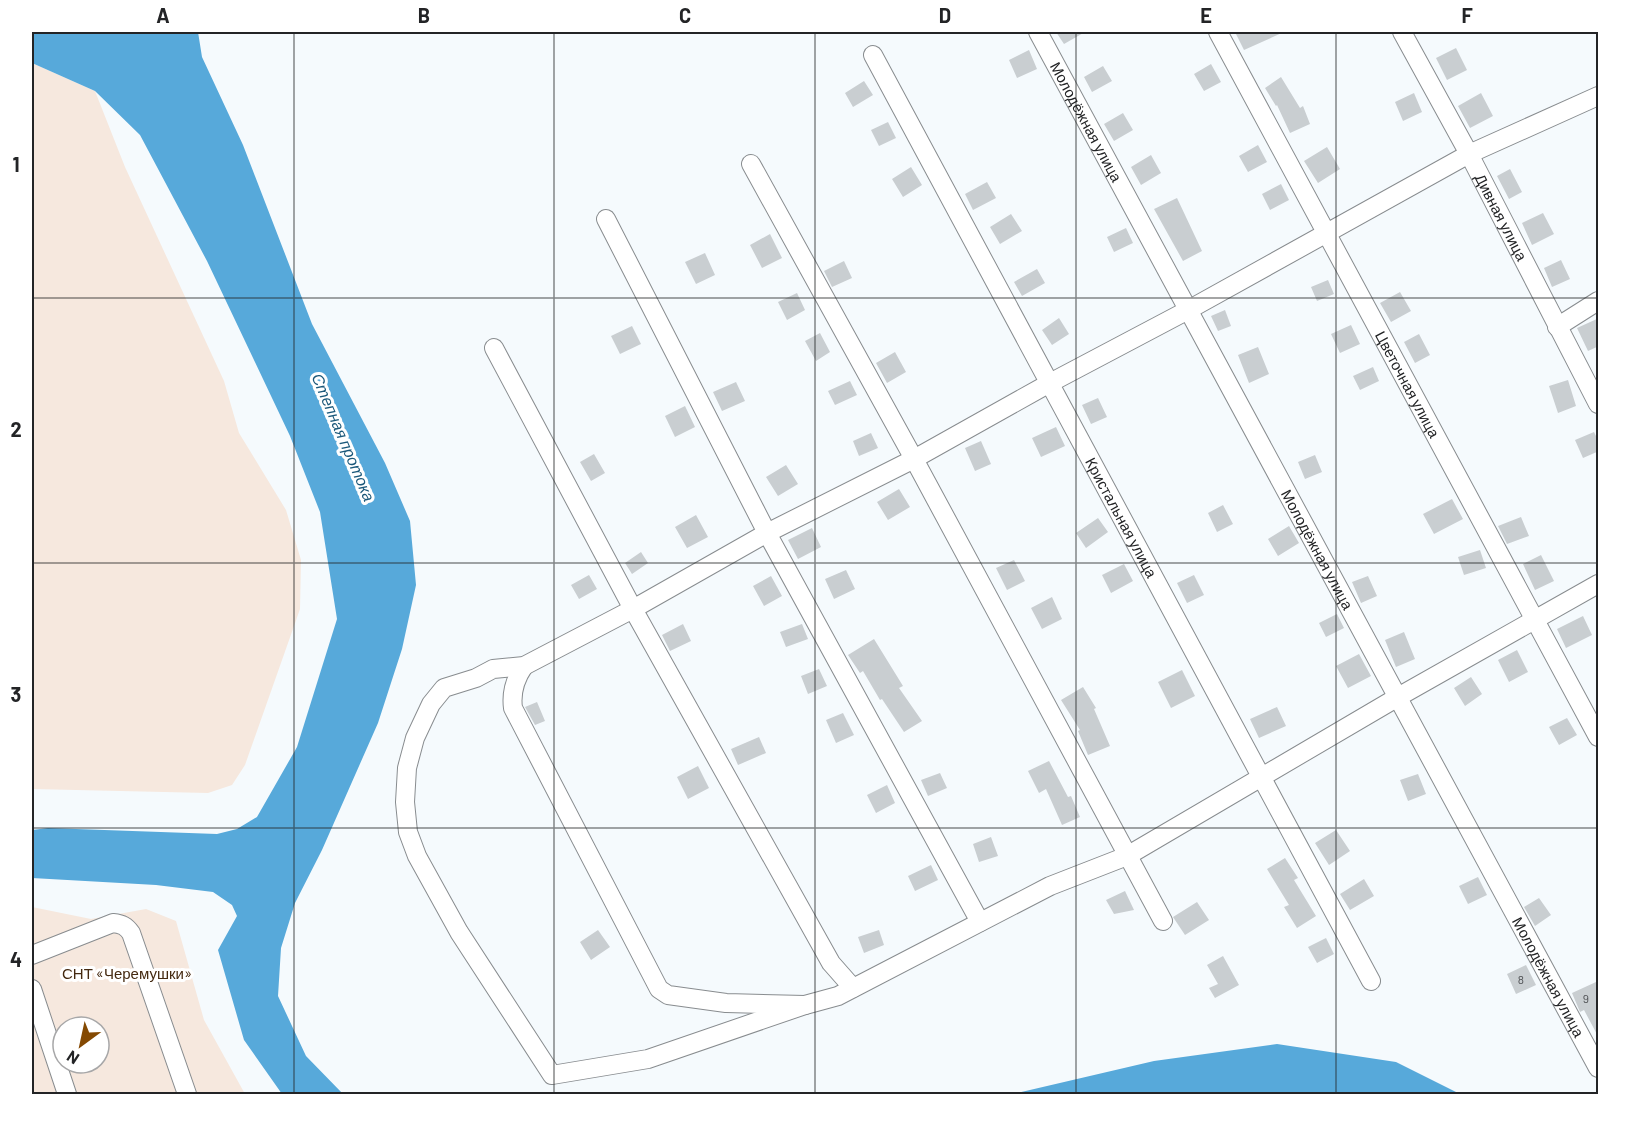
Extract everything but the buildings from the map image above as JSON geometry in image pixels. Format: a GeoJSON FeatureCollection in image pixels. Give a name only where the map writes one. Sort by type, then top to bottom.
{"type":"FeatureCollection","features":[{"type":"Feature","properties":{"kind":"street","name":"Молодёжная улица"},"geometry":{"type":"LineString","coordinates":[[1038,32],[1599,1068]]}},
{"type":"Feature","properties":{"kind":"street","name":"Цветочная улица"},"geometry":{"type":"LineString","coordinates":[[1218,32],[1599,737]]}},
{"type":"Feature","properties":{"kind":"street","name":"Дивная улица"},"geometry":{"type":"LineString","coordinates":[[1402,32],[1469,154],[1599,404]]}},
{"type":"Feature","properties":{"kind":"street","name":"Кристальная улица"},"geometry":{"type":"LineString","coordinates":[[873,55],[1371,981]]}},
{"type":"Feature","properties":{"kind":"street"},"geometry":{"type":"LineString","coordinates":[[1599,96],[1469,154],[1328,235],[1048,384],[914,459],[767,533],[633,609],[524,666],[493,669],[476,678],[444,688],[437,694],[415,738],[407,768],[405,802],[408,832],[417,856],[459,932],[552,1075],[648,1059],[805,1005],[821,1002],[853,988],[1050,886],[1127,856],[1398,697],[1599,585]]}},
{"type":"Feature","properties":{"kind":"street"},"geometry":{"type":"LineString","coordinates":[[751,164],[914,459],[1163,921]]}},
{"type":"Feature","properties":{"kind":"street"},"geometry":{"type":"LineString","coordinates":[[606,219],[767,533],[980,922]]}},
{"type":"Feature","properties":{"kind":"street"},"geometry":{"type":"LineString","coordinates":[[1557,327],[1599,301]]}},
{"type":"Feature","properties":{"kind":"street"},"geometry":{"type":"LineString","coordinates":[[494,348],[633,609],[831,963],[853,988]]}},
{"type":"Feature","properties":{"kind":"street"},"geometry":{"type":"LineString","coordinates":[[524,666],[519,672],[514,688],[513,708],[659,988],[668,995],[687,999],[726,1003],[805,1005]]}},
{"type":"Feature","properties":{"kind":"street"},"geometry":{"type":"LineString","coordinates":[[32,955],[113,923],[127,928],[131,933],[187,1095]]}},
{"type":"Feature","properties":{"kind":"street"},"geometry":{"type":"LineString","coordinates":[[32,989],[68,1095]]}},
{"type":"Feature","properties":{"kind":"green space"},"geometry":{"type":"Polygon","coordinates":[[[32,63],[95,91],[125,167],[224,381],[239,433],[286,510],[301,560],[300,609],[245,765],[232,785],[208,793],[32,789],[32,63]]]}},
{"type":"Feature","properties":{"kind":"green space","name":"СНТ «Черемушки»"},"geometry":{"type":"Polygon","coordinates":[[[32,907],[91,919],[146,909],[176,921],[204,1020],[245,1094],[32,1094],[32,907]]]}},
{"type":"Feature","properties":{"kind":"water","name":"Степная протока"},"geometry":{"type":"Polygon","coordinates":[[[32,32],[198,32],[202,57],[243,145],[312,324],[385,463],[410,521],[416,585],[402,649],[378,723],[322,850],[295,903],[281,948],[278,996],[306,1056],[343,1094],[282,1094],[244,1040],[218,950],[237,916],[232,905],[213,892],[156,885],[32,878],[32,830],[48,828],[217,834],[237,829],[257,817],[297,747],[337,619],[320,512],[290,436],[207,261],[140,135],[95,91],[32,63],[32,32]]]}},
{"type":"Feature","properties":{"kind":"water"},"geometry":{"type":"Polygon","coordinates":[[[1277,1044],[1396,1062],[1460,1094],[1013,1094],[1154,1061],[1277,1044]]]}}]}
